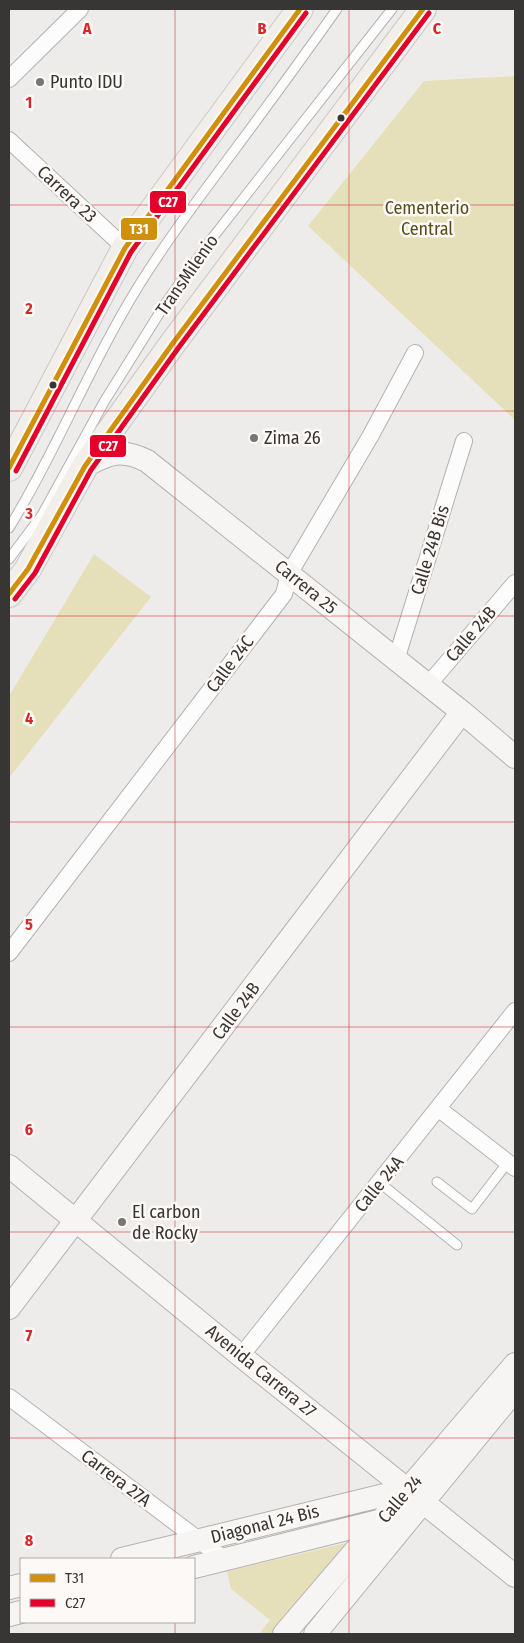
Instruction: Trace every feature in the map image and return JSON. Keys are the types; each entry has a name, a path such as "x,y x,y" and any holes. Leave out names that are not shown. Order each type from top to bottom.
{"main road":[{"path":"9,468 125,248 300,9"},
{"path":"9,594 18,564 85,466 179,335 423,9"},
{"path":"9,603 18,564"}],"street":[{"path":"9,79 80,9"},
{"name":"Carrera 23","path":"9,140 125,248"},
{"name":"Calle 24C","path":"9,953 284,594 289,574 371,435 415,353"},
{"name":"Calle 24B Bis","path":"396,660 464,441"},
{"name":"Carrera 25","path":"85,466 102,457 120,453 131,453 147,461 462,712 515,757"},
{"name":"Calle 24B","path":"428,685 515,583"},
{"name":"Calle 24B","path":"9,1308 78,1220 462,712"},
{"name":"Calle 24A","path":"240,1356 439,1109 515,1011"},
{"path":"439,1109 512,1165"},
{"name":"Avenida Carrera 27","path":"9,1166 78,1220 416,1500 515,1576"},
{"name":"Calle 24","path":"315,1634 515,1364"},
{"name":"Calle 24","path":"284,1634 381,1520 416,1500 515,1390"},
{"name":"Carrera 27A","path":"9,1397 224,1560"},
{"name":"Diagonal 24 Bis","path":"126,1558 198,1540 416,1500"},
{"name":"Diagonal 24 Bis","path":"195,1567 381,1520"}],"lane":[{"name":"TransMilenio","path":"9,528 24,503 122,314 144,278 174,231 338,9"},
{"name":"TransMilenio","path":"18,564 42,515 104,402 166,304 210,241 392,9"},
{"path":"437,1182 472,1209 512,1165"},
{"path":"380,1183 457,1245"}],"green space":[{"name":"Cementerio Central","path":"515,76 515,420 308,226 424,81"},
{"path":"94,554 151,597 9,778 9,696"},
{"path":"346,1543 275,1634 259,1634 270,1620 231,1589 227,1571"}],"transit line":[{"name":"T31","path":"9,468 125,248 300,9"},
{"name":"T31","path":"9,594 28,569 85,466 173,343 423,9"},
{"name":"C27","path":"16,471 131,252 306,13"},
{"name":"C27","path":"15,599 35,573 91,470 179,347 429,13"}],"place":[{"name":"Punto IDU","path":"40,82"},
{"name":"Zima 26","path":"254,438"},
{"name":"El carbon de Rocky","path":"122,1222"}]}
